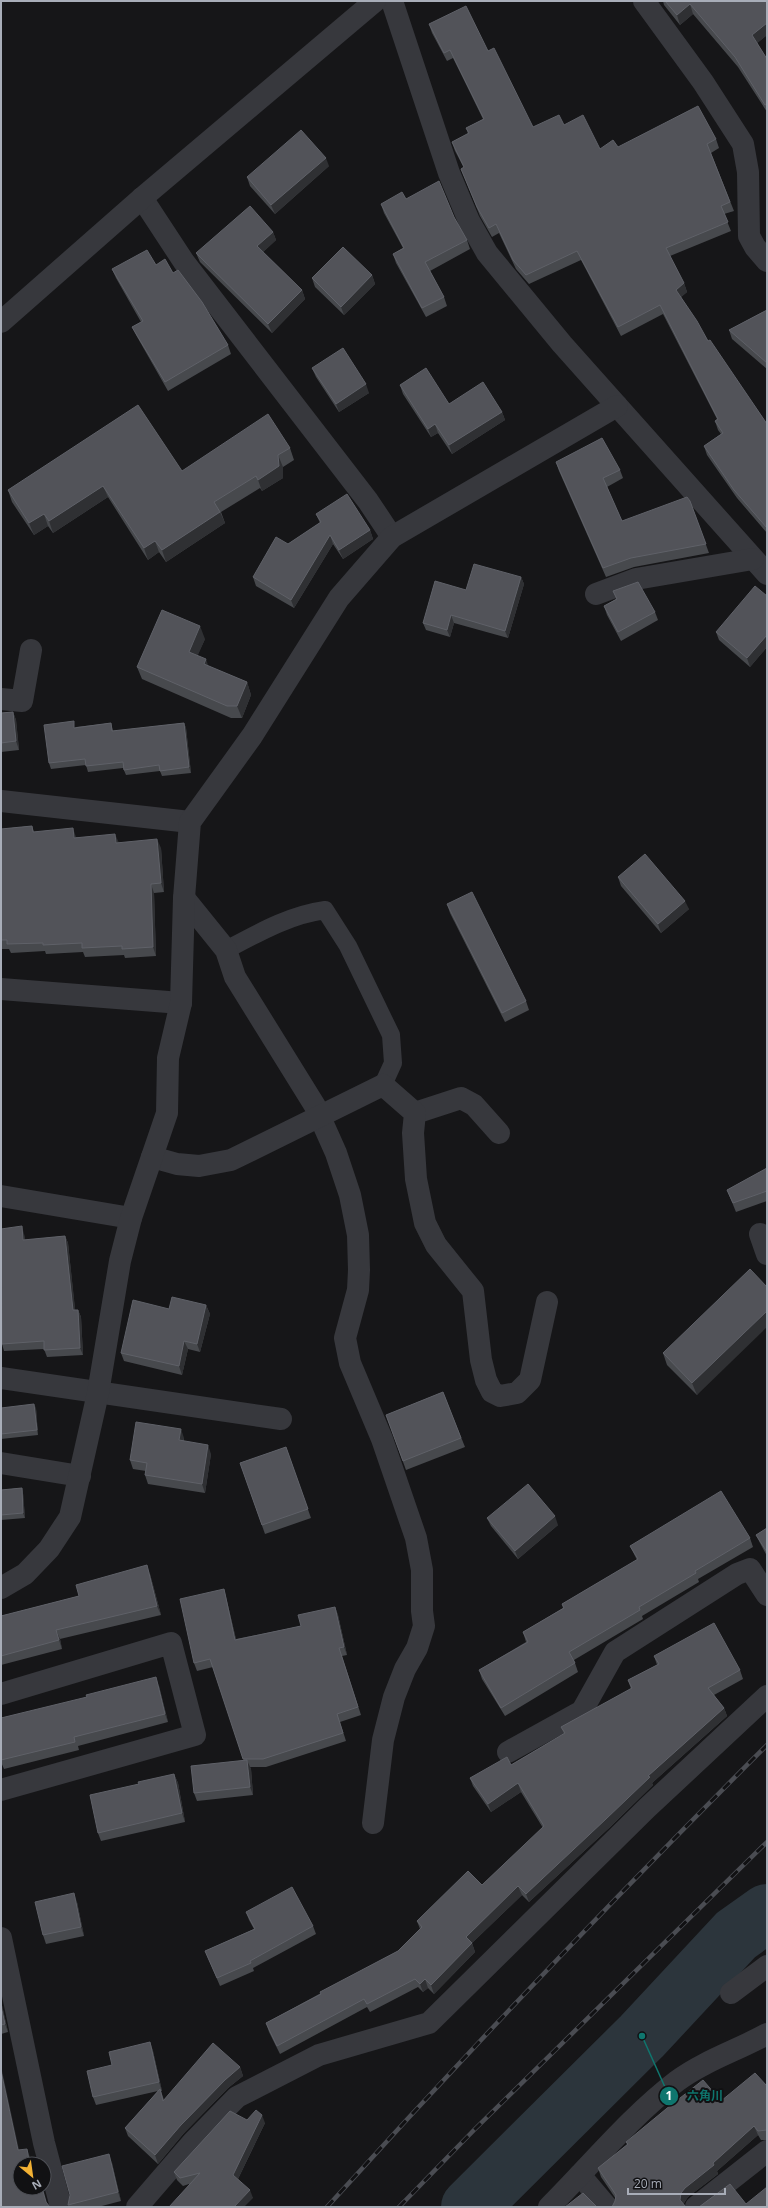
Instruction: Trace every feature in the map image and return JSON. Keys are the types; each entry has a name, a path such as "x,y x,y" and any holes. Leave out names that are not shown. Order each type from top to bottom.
{"street":[{"path":"1,322 142,198 375,1"},
{"path":"392,1 449,173 469,221 487,253 547,326 760,567"},
{"path":"644,1 703,82 743,144 748,172 749,236 755,247 767,261"},
{"path":"142,198 184,262 302,413 368,501 392,537"},
{"path":"1,1588 24,1574 49,1549 70,1517 98,1393 111,1324 120,1261 131,1218 167,1113 168,1058 181,1003 184,898 190,822 252,736 339,598 392,537 617,406"},
{"path":"596,594 636,579 760,567"},
{"path":"1,699 22,701 31,650"},
{"path":"1,801 190,822"},
{"path":"184,898 226,950 236,977 320,1116 336,1153 350,1195 358,1235 358,1290 345,1338 350,1363 382,1439 416,1538 422,1570 422,1612 424,1626 418,1648 406,1669 394,1696 383,1740 373,1823"},
{"path":"1,989 181,1003"},
{"path":"152,1157 177,1164 199,1166 231,1160 383,1084 415,1113"},
{"path":"415,1113 461,1098 474,1105 499,1133"},
{"path":"415,1113 413,1133 416,1179 425,1223 436,1245 472,1291 482,1360 486,1380 492,1392 500,1396 517,1393 530,1380 547,1302"},
{"path":"1,1196 131,1218"},
{"path":"1,1378 281,1418"},
{"path":"1,1463 80,1476"},
{"path":"508,1752 582,1711 615,1652 737,1574 750,1569 767,1595"},
{"path":"1,1694 171,1642 195,1735 1,1790"},
{"path":"136,2207 193,2142 237,2097 319,2055 428,2023 647,1808 767,1696"},
{"path":"1,1938 44,2143 61,2207"},
{"path":"731,1994 767,1966"},
{"path":"549,2207 637,2116 678,2080 700,2067 767,2034"},
{"path":"696,2207 767,2150"},
{"path":"580,2175 607,2207"}],"lane":[{"path":"226,950 283,920 306,912 325,910 348,946 391,1035 393,1063 383,1084"}],"building":[{"path":"665,1 767,1 767,23 752,35 767,59 767,104 765,105 735,57 690,4 677,15"},
{"path":"466,6 488,51 494,48 533,127 559,115 564,125 583,115 600,149 613,140 618,147 698,106 716,139 707,144 730,202 721,206 728,222 666,248 684,283 676,290 697,321 708,341 710,340 767,424 767,528 734,490 704,446 723,433 715,421 718,419 660,305 618,327 577,251 526,275 513,260 496,224 489,228 477,207 461,169 464,167 452,142 469,133 466,128 484,119 450,50 444,53 429,24"},
{"path":"301,130 326,158 271,205 247,177"},
{"path":"439,181 454,217 467,240 425,262 444,297 422,308 393,254 404,248 381,204 402,192 406,199"},
{"path":"250,206 273,232 257,246 302,290 268,324 196,253"},
{"path":"343,247 372,275 341,307 312,278"},
{"path":"147,250 156,265 165,259 173,273 178,270 202,302 228,345 165,382 132,327 143,321 112,269"},
{"path":"767,310 767,363 729,330"},
{"path":"343,348 366,384 336,404 312,368"},
{"path":"426,368 449,404 483,382 502,412 449,445 435,424 428,429 400,385"},
{"path":"138,405 182,471 268,414 290,448 278,455 279,466 258,480 256,476 214,502 220,512 162,550 155,541 144,548 103,486 49,521 44,514 29,523 8,490"},
{"path":"602,438 620,470 603,478 622,521 687,497 690,501 706,544 631,558 603,568 556,462"},
{"path":"347,494 370,530 339,550 330,535 291,600 253,577 276,537 288,544 321,522 316,514"},
{"path":"474,564 521,577 505,631 451,615 447,630 423,623 435,581 466,590"},
{"path":"638,582 655,612 618,632 604,606 617,599 613,591"},
{"path":"755,586 767,596 767,635 747,658 716,632"},
{"path":"162,610 200,626 189,652 206,659 204,664 247,682 237,706 227,706 137,667"},
{"path":"13,712 16,741 1,743 1,713"},
{"path":"74,721 74,728 111,723 112,731 184,723 189,767 160,771 159,765 124,770 123,762 86,766 85,759 49,763 44,725"},
{"path":"32,826 33,832 73,828 74,838 115,834 116,843 157,839 161,883 151,884 153,947 122,949 122,946 82,948 82,943 43,945 43,943 7,944 7,940 1,940 1,829"},
{"path":"645,854 685,901 658,924 618,877"},
{"path":"472,892 526,1001 502,1013 447,904"},
{"path":"767,1168 767,1191 733,1203 727,1190"},
{"path":"22,1226 23,1240 65,1236 73,1310 78,1310 80,1348 44,1350 44,1341 2,1344 1,1229"},
{"path":"750,1269 767,1287 767,1311 692,1383 663,1353"},
{"path":"172,1297 206,1305 197,1344 184,1341 179,1366 121,1353 133,1300 169,1309"},
{"path":"443,1392 461,1438 403,1461 386,1415"},
{"path":"34,1404 37,1430 1,1434 1,1408"},
{"path":"136,1422 181,1429 179,1440 208,1445 202,1484 145,1475 147,1463 130,1460"},
{"path":"286,1447 308,1509 262,1525 240,1463"},
{"path":"528,1484 555,1516 515,1551 487,1518"},
{"path":"22,1488 23,1513 1,1515 1,1490"},
{"path":"721,1491 750,1538 695,1571 696,1573 639,1607 640,1610 569,1652 575,1663 501,1708 479,1670 528,1642 523,1632 564,1608 562,1604 638,1559 630,1546"},
{"path":"767,1528 767,1552 756,1535"},
{"path":"147,1565 157,1606 56,1630 59,1640 1,1656 1,1616 79,1596 76,1585"},
{"path":"224,1589 235,1640 301,1626 298,1615 335,1607 344,1647 339,1648 358,1707 337,1714 343,1733 263,1759 243,1759 210,1659 194,1663 180,1599"},
{"path":"714,1623 740,1670 708,1688 724,1708 648,1776 650,1777 526,1894 518,1886 466,1937 472,1943 431,1985 425,1979 420,1984 415,1979 367,2004 364,1999 277,2046 266,2023 321,1994 320,1992 398,1951 422,1927 417,1921 468,1871 482,1885 544,1826 518,1783 488,1804 470,1778 507,1757 511,1765 565,1733 561,1727 632,1688 628,1680 659,1664 654,1656"},
{"path":"156,1677 165,1714 74,1737 75,1742 1,1760 1,1718 87,1697 86,1695"},
{"path":"247,1760 250,1787 194,1793 191,1766"},
{"path":"174,1774 182,1813 98,1833 90,1795 139,1784 138,1782"},
{"path":"292,1887 313,1926 250,1961 251,1963 217,1978 205,1951 255,1929 246,1912"},
{"path":"74,1893 81,1927 43,1935 35,1902"},
{"path":"1,2006 5,2024 1,2025"},
{"path":"150,2042 159,2082 93,2097 87,2071 112,2065 109,2052"},
{"path":"213,2043 240,2067 225,2080 181,2125 155,2155 125,2128 160,2089 163,2101"},
{"path":"1,2071 18,2150 27,2149 28,2156 12,2156 12,2196 44,2196 46,2202 50,2207 1,2207"},
{"path":"755,2073 767,2086 767,2130 758,2131 754,2126 713,2163 714,2165 685,2188 681,2193 680,2200 686,2207 612,2207 616,2195 598,2168 628,2144 626,2142 703,2080 721,2101"},
{"path":"256,2110 262,2115 233,2175 250,2190 234,2207 169,2207 200,2173 180,2178 174,2172 230,2111 247,2120"},
{"path":"109,2154 118,2192 68,2205 70,2195 62,2166"},
{"path":"730,2184 746,2204 767,2187 767,2207 699,2207"},
{"path":"583,2193 597,2207 565,2207"}],"waterway":[{"path":"470,2207 642,2036 736,1935 767,1913"}],"railway":[{"path":"327,2207 544,1973 767,1745"},
{"path":"399,2207 475,2129 767,1842"}],"place":[{"name":"六角川","path":"642,2036"}]}
